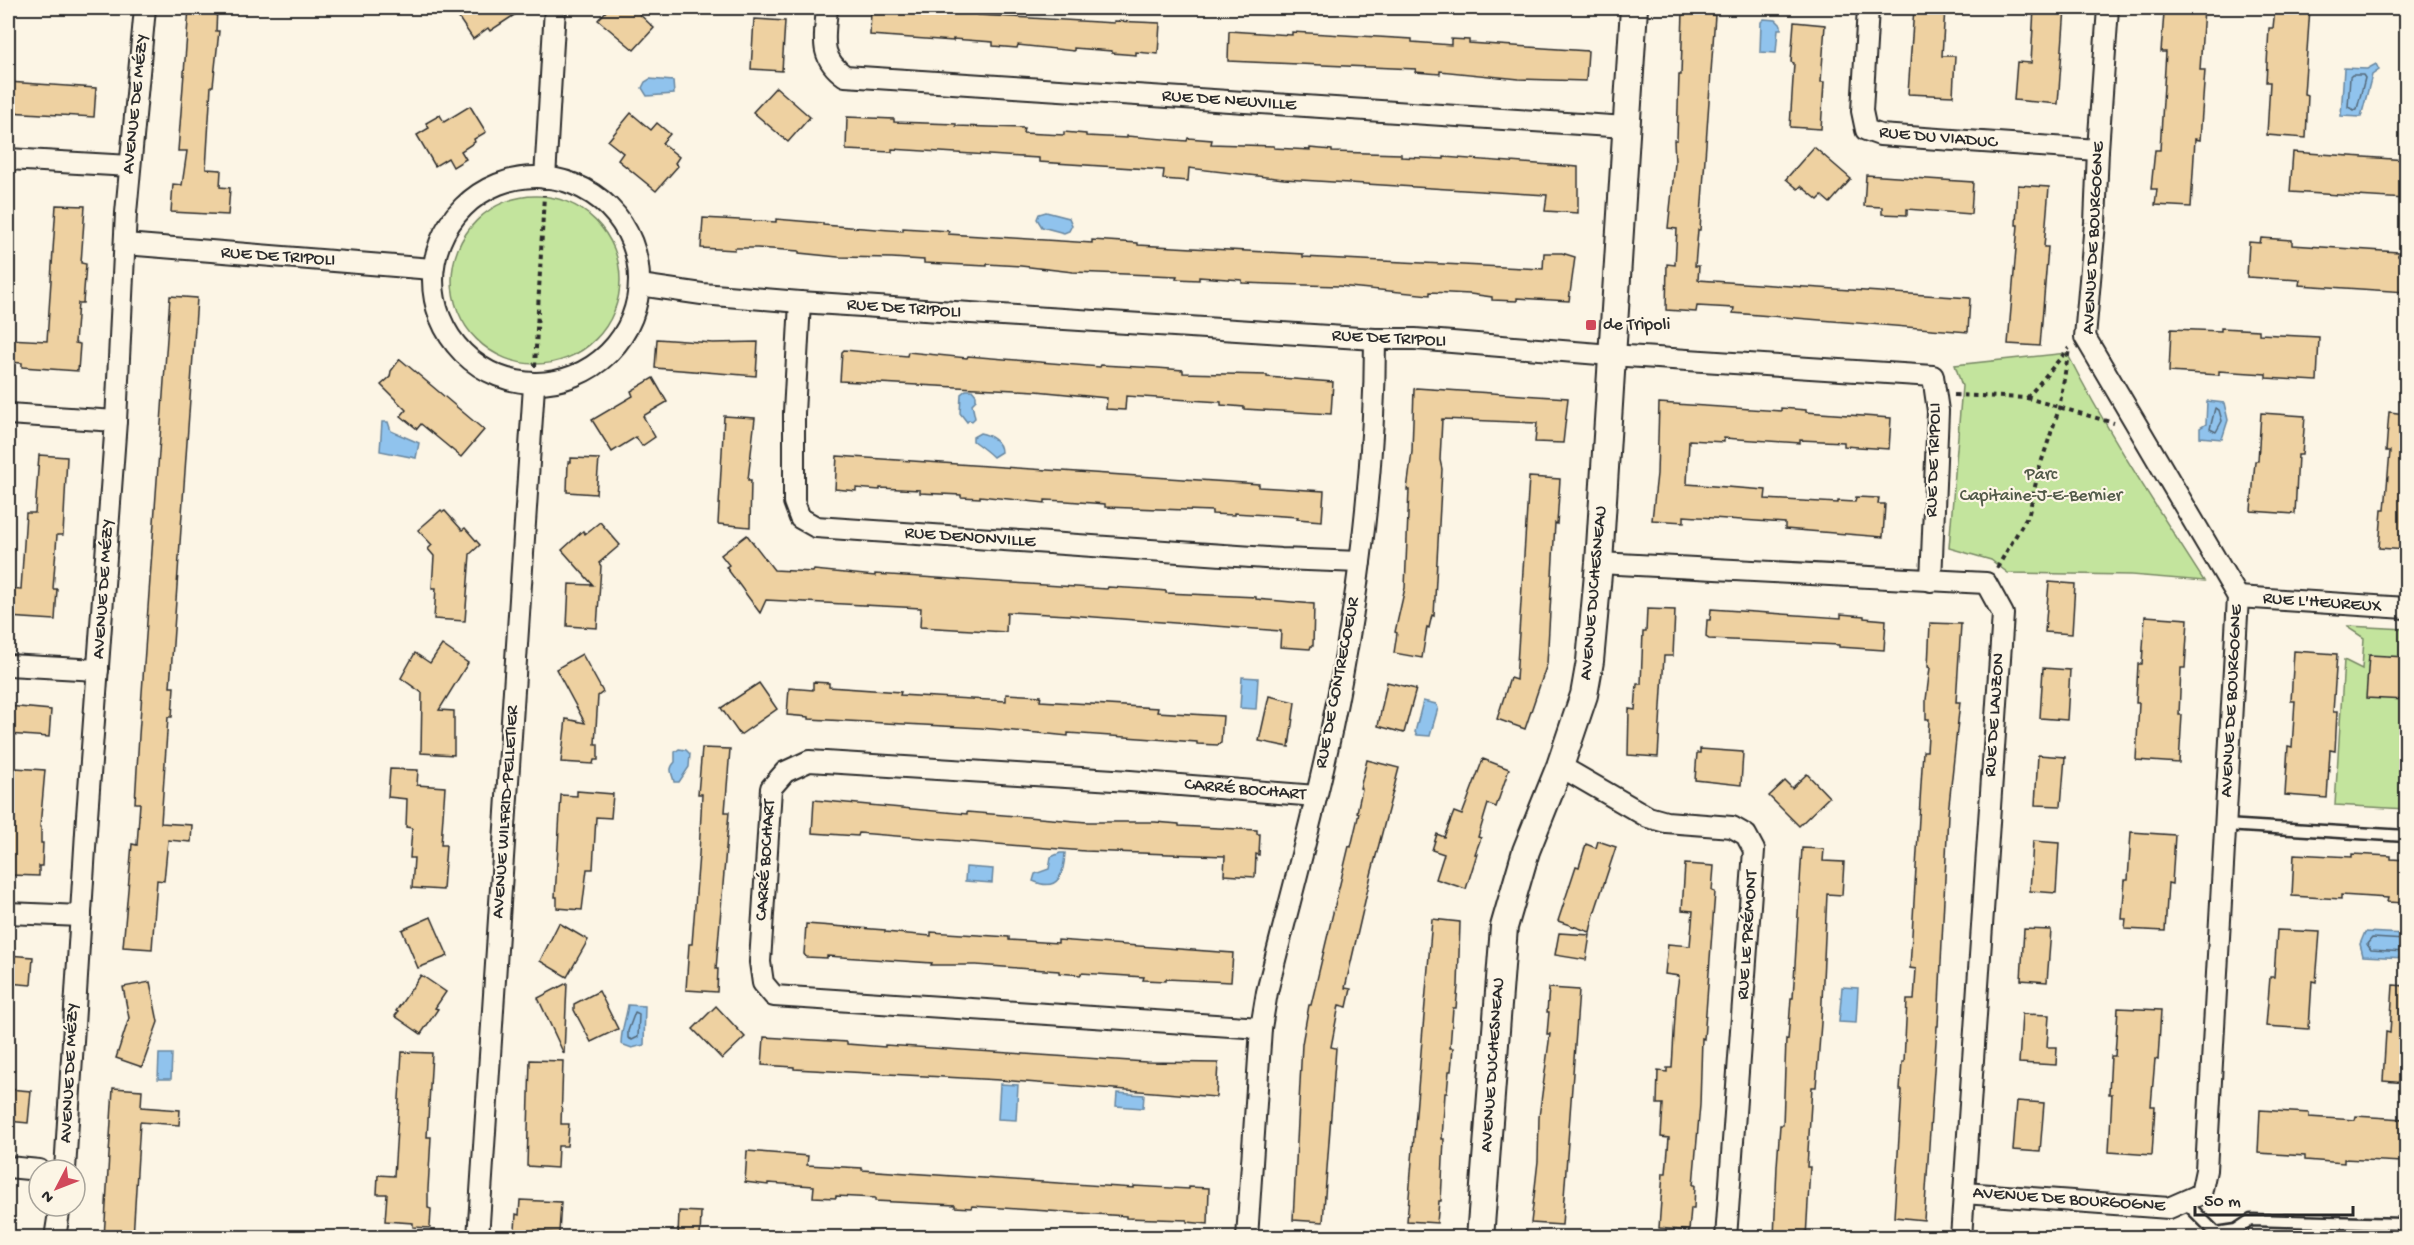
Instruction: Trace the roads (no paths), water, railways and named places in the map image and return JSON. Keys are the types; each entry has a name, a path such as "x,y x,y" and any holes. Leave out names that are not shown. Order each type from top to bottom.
{"street":[{"name":"AVENUE DE MÉZY","path":"66,1158 116,421 124,244 145,8"},
{"path":"545,178 555,8"},
{"name":"RUE DE NEUVILLE","path":"827,8 824,49 834,68 845,76 1626,127"},
{"name":"AVENUE DUCHESNEAU","path":"1480,1238 1504,927 1526,851 1560,766 1584,695 1590,661 1599,563 1634,8"},
{"name":"RUE DU VIADUC","path":"1868,8 1862,111 1866,130 1880,135 2098,150"},
{"name":"AVENUE DE BOURGOGNE","path":"1964,1193 2169,1209 2201,1194 2206,1170 2238,597 2140,431 2077,342 2095,223 2108,8"},
{"path":"8,159 130,166"},
{"path":"545,178 573,183 601,199 623,223 636,253 640,285 633,317 617,345 592,367 562,380 534,386 497,376 469,358 447,333 434,302 432,269 440,238 457,211 481,191 510,179 545,178"},
{"name":"RUE DE TRIPOLI","path":"124,244 432,269"},
{"name":"RUE DE TRIPOLI","path":"640,285 702,294 800,302 1376,339 1415,339 1611,355 1933,376 1938,411 1931,581"},
{"name":"RUE DENONVILLE","path":"800,302 794,413 794,502 800,518 816,527 1281,559 1360,562"},
{"name":"RUE DE CONTRECOEUR","path":"1247,1238 1261,1028 1267,992 1331,732 1360,562 1369,473 1376,339"},
{"name":"AVENUE WILFRID-PELLETIER","path":"478,1238 534,386"},
{"path":"8,414 116,421"},
{"path":"1599,563 1931,581"},
{"name":"RUE DE LAUZON","path":"1931,581 1986,583 2003,614 1961,1238"},
{"name":"RUE L'HEUREUX","path":"2238,597 2406,608"},
{"path":"8,665 98,670"},
{"name":"CARRÉ BOCHART","path":"1261,1028 774,996 763,983 760,962 771,788 785,771 809,761 1130,781 1316,796"},
{"name":"RUE LE PRÉMONT","path":"1560,766 1648,817 1666,822 1732,827 1746,835 1754,850 1726,1238"},
{"path":"8,913 81,916"},
{"path":"8,1167 27,1169"},
{"path":"55,1238 58,1218"}],"lane":[{"path":"2225,825 2406,836"},
{"path":"2185,1202 2216,1235 2236,1230 2252,1220 2402,1224"}],"water":[{"path":"1764,19 1776,20 1781,25 1781,29 1778,29 1776,53 1760,52 1761,22"},
{"path":"2376,64 2379,70 2372,75 2361,117 2341,116 2344,68 2367,69"},
{"path":"650,79 673,81 674,94 647,96 642,88"},
{"path":"1046,212 1069,218 1072,225 1069,231 1064,233 1042,227 1037,219 1039,214"},
{"path":"966,390 972,390 976,395 976,400 972,404 975,418 967,422 960,413 961,394"},
{"path":"2207,401 2224,403 2228,420 2222,439 2200,437 2200,428 2206,424"},
{"path":"382,422 388,422 391,431 419,443 416,458 380,451"},
{"path":"980,433 994,439 1001,448 1001,452 993,457 973,441 973,437"},
{"path":"1242,677 1258,678 1256,709 1240,708"},
{"path":"1423,701 1436,704 1438,708 1430,736 1417,735 1415,732"},
{"path":"679,749 686,750 690,754 689,767 679,782 674,782 671,770 675,762 675,752"},
{"path":"1065,853 1063,868 1058,879 1049,885 1033,881 1035,874 1049,869 1051,857"},
{"path":"966,867 993,869 992,883 965,881"},
{"path":"2365,932 2406,934 2406,958 2363,956 2360,944"},
{"path":"1842,987 1858,988 1856,1023 1839,1022"},
{"path":"628,1005 645,1006 644,1045 632,1048 621,1044"},
{"path":"159,1054 172,1054 171,1079 158,1079"},
{"path":"1000,1084 1018,1085 1016,1120 998,1119"},
{"path":"1117,1093 1144,1095 1143,1108 1116,1106"}],"place":[{"name":"de Tripoli","path":"1591,325"}],"park label":[{"name":"Parc Capitaine-J-E-Bernier","path":"2041,485"}]}
